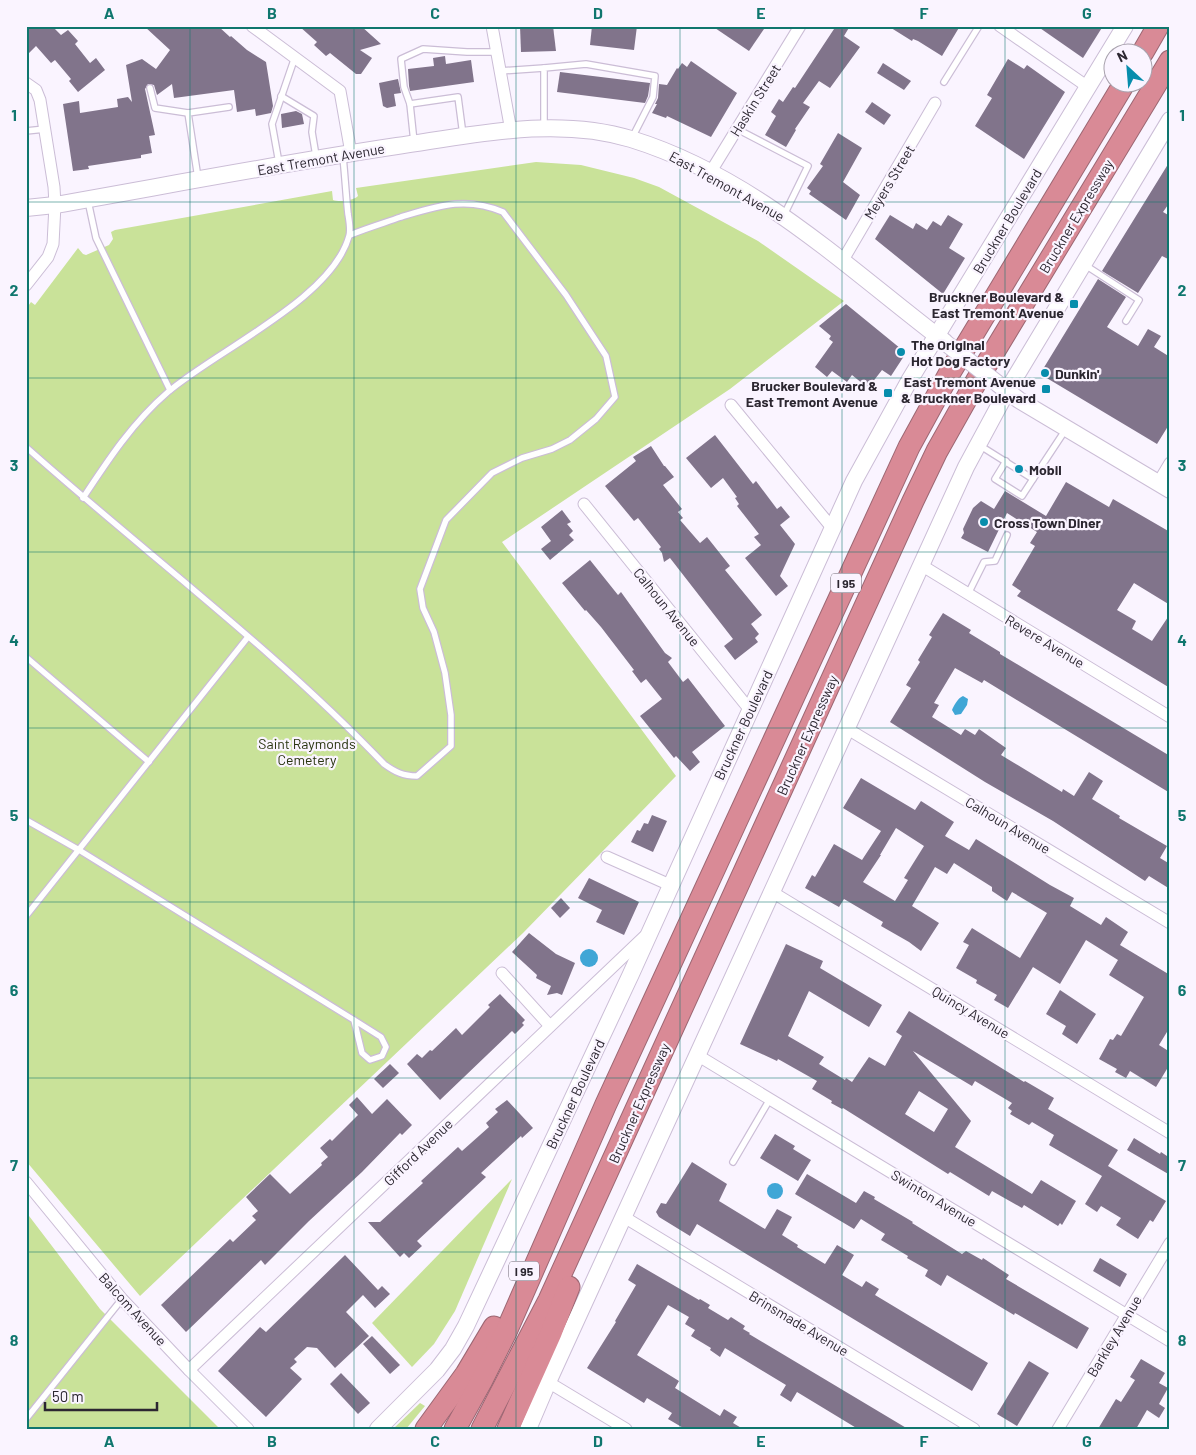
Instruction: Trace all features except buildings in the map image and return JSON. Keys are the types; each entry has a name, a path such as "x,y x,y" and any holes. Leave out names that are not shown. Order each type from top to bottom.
{"highway":[{"path":"1149,42 1158,26"},
{"name":"Bruckner Expressway","path":"482,1429 541,1316 937,451 977,380 1170,61"},
{"name":"Bruckner Expressway","path":"455,1429 506,1332 606,1104 913,439 965,347 1119,92"},
{"name":"I 95","path":"426,1429 466,1374 494,1328 521,1278 606,1104"},
{"path":"508,1429 559,1315 606,1176"}],"main road":[{"name":"Bruckner Boulevard","path":"378,1429 437,1370 466,1326 630,974 854,481 890,414 942,340 1125,26"},
{"path":"528,1429 1002,387 1083,264 1168,125"},
{"name":"East Tremont Avenue","path":"26,208 55,205 347,154 511,131 544,128 586,130 631,139 710,173 783,216 842,260 1002,387 1164,486"}],"street":[{"path":"252,26 340,91 347,154"},
{"path":"492,26 511,131"},
{"name":"Haskin Street","path":"710,173 800,26"},
{"path":"1000,26 1088,87"},
{"path":"26,83 36,90 39,96 53,178 55,205 52,249 26,286"},
{"name":"Meyers Street","path":"842,260 935,103"},
{"path":"731,405 833,529"},
{"path":"1164,486 1170,463"},
{"name":"Calhoun Avenue","path":"584,504 750,710"},
{"name":"Revere Avenue","path":"921,565 1170,717"},
{"name":"Calhoun Avenue","path":"846,728 1170,923"},
{"path":"607,857 670,885"},
{"name":"Quincy Avenue","path":"772,892 1170,1133"},
{"name":"Gifford Avenue","path":"189,1370 648,933"},
{"path":"502,973 550,1026"},
{"name":"Swinton Avenue","path":"697,1055 1170,1342"},
{"name":"Balcom Avenue","path":"26,1182 122,1299 248,1429"},
{"name":"Brinsmade Avenue","path":"624,1217 974,1429"},
{"name":"Barkley Avenue","path":"1058,1429 1170,1243"},
{"path":"548,1382 626,1429"}],"lane":[{"path":"944,82 979,26"},
{"path":"414,144 410,104 404,87 401,59 423,49 497,52"},
{"path":"279,166 272,124 280,96 295,57"},
{"path":"500,71 517,68 544,68 586,64 655,76 653,97 631,139"},
{"path":"544,68 544,128"},
{"path":"150,88 155,108 188,113 229,107"},
{"path":"280,96 314,116 312,132 316,160"},
{"path":"410,104 458,97 463,137"},
{"path":"188,113 198,180"},
{"path":"26,131 45,129"},
{"path":"736,129 808,166 783,216"},
{"path":"83,498 126,436 147,411 170,390 281,314 319,284 336,263 350,235 347,154"},
{"path":"88,199 96,238 170,390"},
{"path":"26,448 248,637 333,713 384,764 406,776 417,776 451,746 451,714 444,673 434,632 423,608 420,589 446,520 492,472 522,458 552,449 570,440 596,420 614,397 606,356 566,294 503,212 488,206 468,204 438,205 350,235"},
{"path":"1083,264 1139,300 1126,321"},
{"path":"1006,461 995,479 1022,496 1067,428"},
{"path":"977,444 1034,479"},
{"path":"968,594 984,562 995,561 1007,535"},
{"path":"26,916 248,637"},
{"path":"27,660 148,762"},
{"path":"26,820 79,850 354,1020 381,1037 386,1048 382,1056 370,1060 362,1054 354,1020"},
{"path":"732,1162 770,1099"},
{"path":"26,1419 122,1299"}],"green space":[{"name":"Saint Raymonds Cemetery","path":"536,162 581,165 634,178 659,187 758,241 844,301 730,389 502,542 676,776 523,933 140,1296 26,1161 26,309 31,302 35,305 78,248 86,255 109,245 113,239 111,232 115,230 332,191 333,200 346,201 358,196 356,188"},
{"path":"512,1179 455,1311 434,1344 412,1367 372,1323"},
{"path":"26,1212 100,1309 220,1429 26,1429"},
{"path":"420,1403 425,1406 406,1429 393,1429"}],"water":[{"path":"963,696 968,699 967,705 961,714 955,715 952,710"},
{"path":"585,949 593,949 598,954 596,965 585,967 580,962 580,954"},
{"path":"772,1183 778,1183 783,1188 781,1197 772,1199 767,1194 767,1188"}],"place":[{"name":"Bruckner Boulevard & East Tremont Avenue","path":"1074,304"},
{"name":"The Original Hot Dog Factory","path":"901,352"},
{"name":"Dunkin'","path":"1045,373"},
{"name":"East Tremont Avenue & Bruckner Boulevard","path":"1046,389"},
{"name":"Brucker Boulevard & East Tremont Avenue","path":"888,393"},
{"name":"Mobil","path":"1019,469"},
{"name":"Cross Town Diner","path":"984,522"}]}
